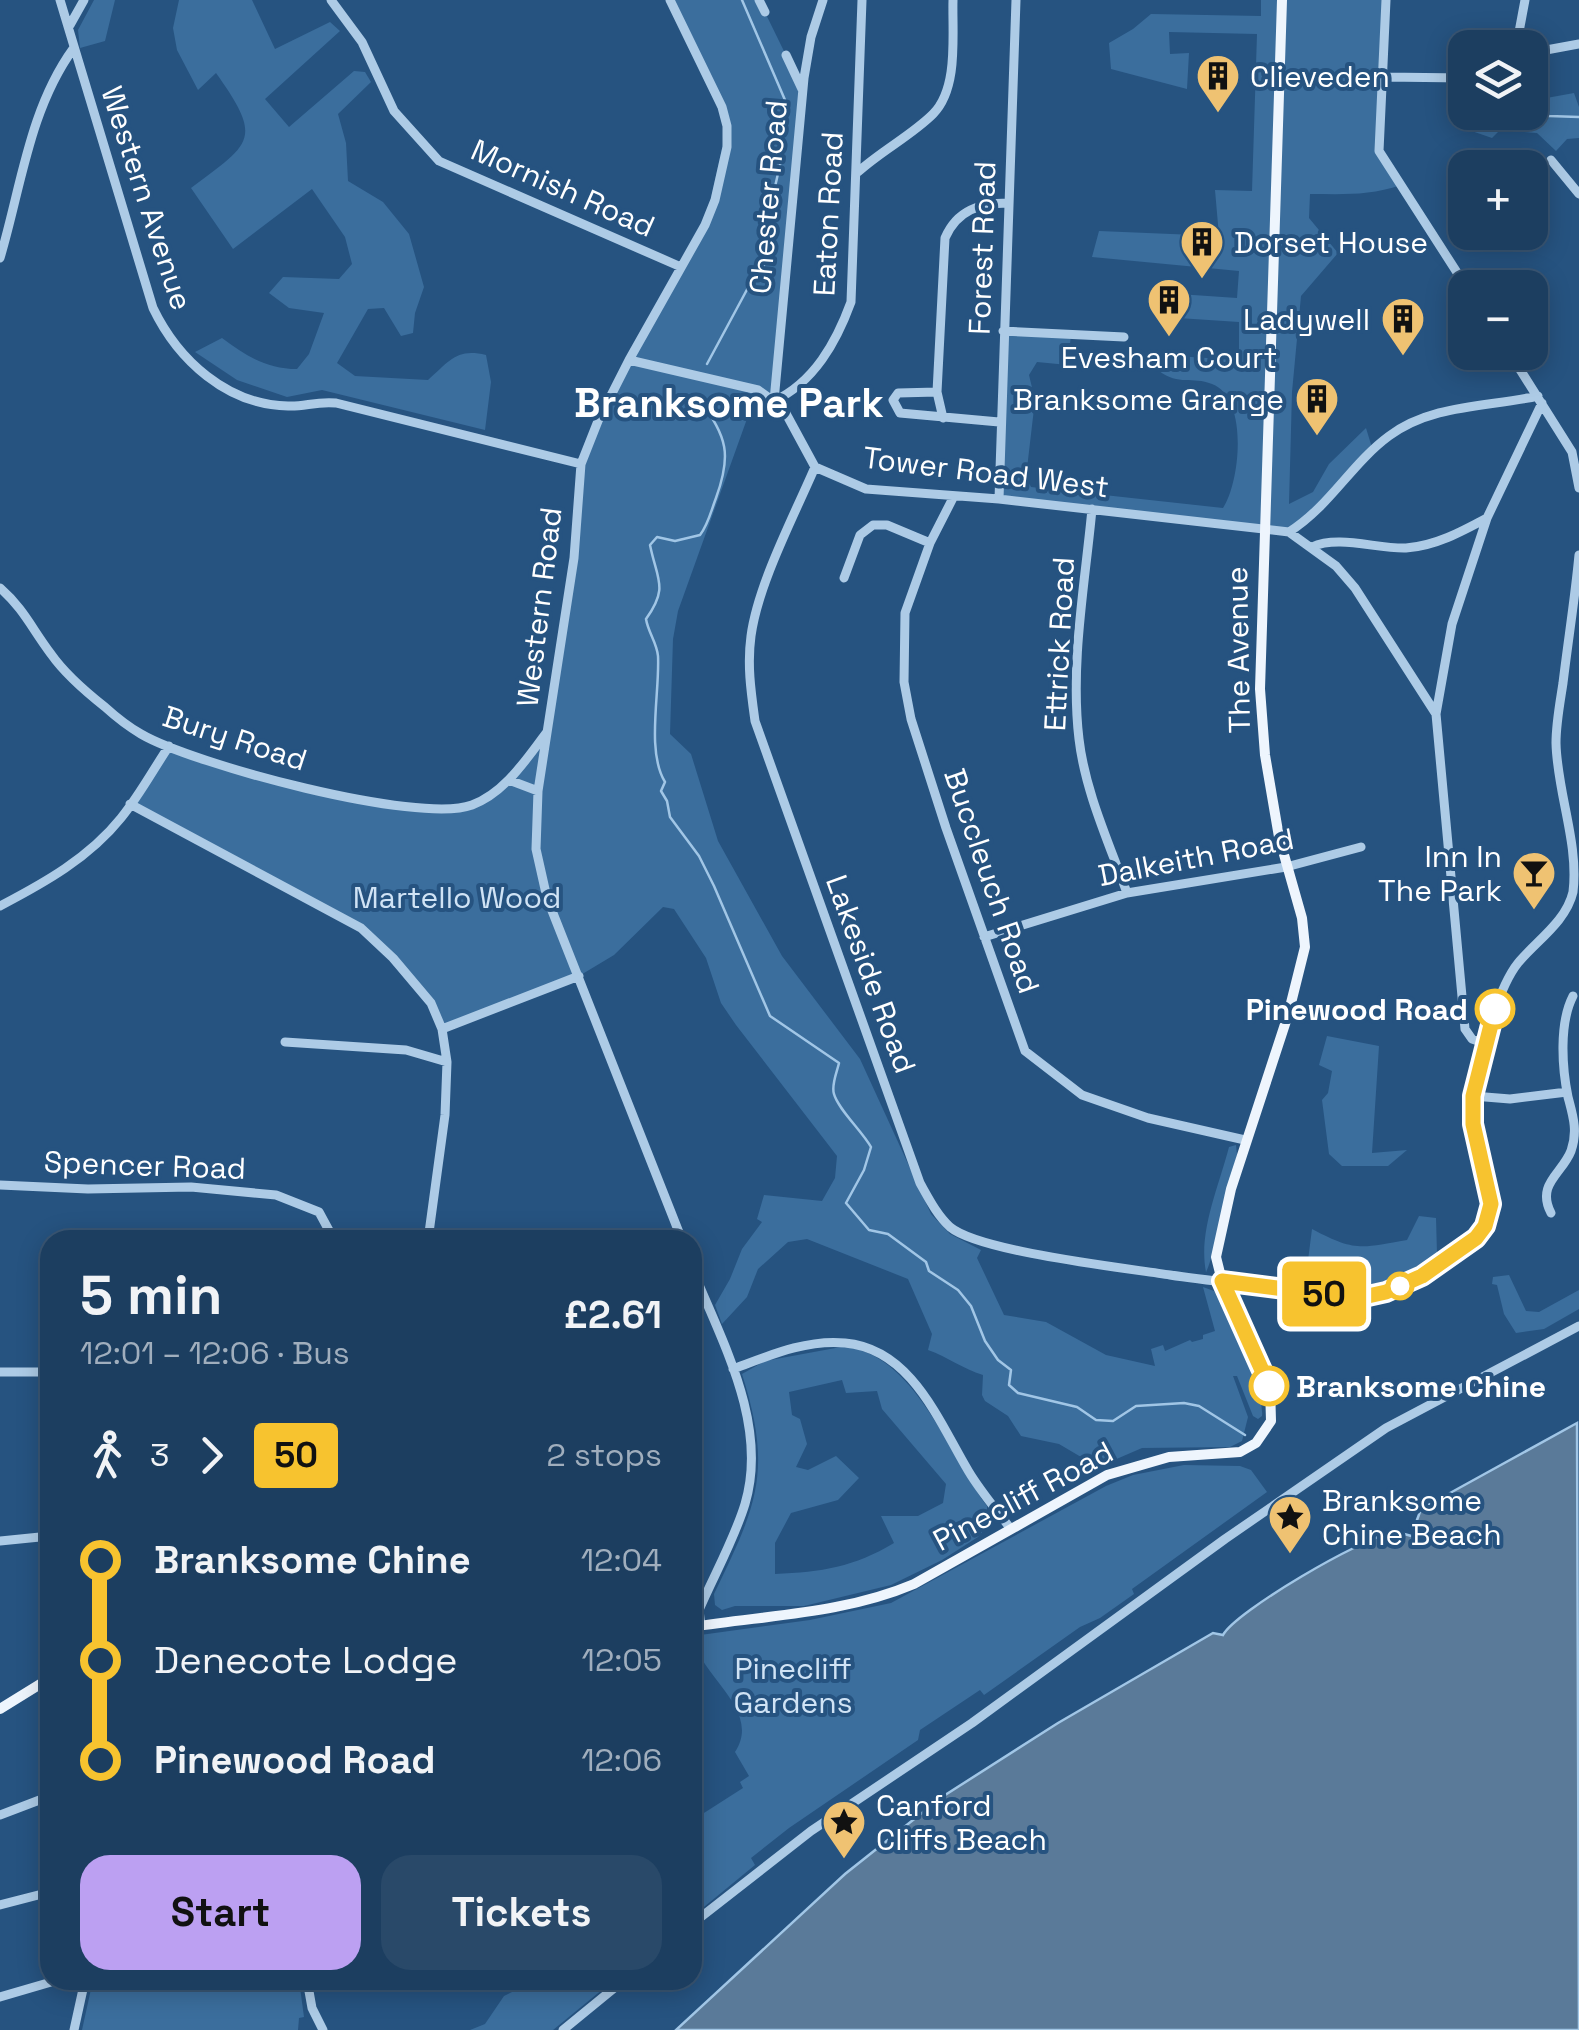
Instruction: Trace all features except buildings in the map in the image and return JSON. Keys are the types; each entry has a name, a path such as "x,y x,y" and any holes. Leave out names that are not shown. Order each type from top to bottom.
{"main road":[{"name":"The Avenue","path":"1222,1281 1217,1266 1218,1246 1245,1140 1288,1015 1305,948 1302,918 1286,867 1265,755 1260,689 1262,530 1272,374 1282,0"},
{"name":"Pinecliff Road","path":"702,1625 811,1612 890,1594 1129,1466 1170,1457 1228,1456 1251,1447 1271,1421 1270,1386 1222,1281"},
{"path":"0,1709 40,1684"}],"street":[{"path":"0,258 42,107 56,74 73,49 70,25 60,0"},
{"path":"70,25 84,0"},
{"name":"Mornish Road","path":"331,0 362,42 394,112 439,161 682,267"},
{"name":"Western Road","path":"670,0 708,77 727,126 727,147 716,200 694,250 629,360 598,421 582,464 574,558 538,791 536,850 543,882 678,1230"},
{"path":"759,0 765,12"},
{"name":"Chester Road","path":"774,401 802,90 810,37 823,0"},
{"name":"Eaton Road","path":"774,401 812,372 836,339 847,312 854,278 862,0"},
{"path":"858,172 934,114 943,98 952,67 953,0"},
{"name":"Forest Road","path":"999,499 1016,0"},
{"path":"1386,0 1378,151 1455,270"},
{"path":"1519,30 1525,0"},
{"path":"1548,50 1579,44"},
{"name":"Western Avenue","path":"73,49 152,308 166,335 203,373 245,398 291,407 314,401 336,403 582,464"},
{"path":"786,56 802,90"},
{"path":"1384,76 1448,78"},
{"path":"1551,160 1578,190"},
{"path":"942,418 937,392 945,238 954,222 973,208 1008,203"},
{"path":"1003,331 1124,337"},
{"path":"629,360 758,390 783,408 815,467"},
{"path":"1521,370 1575,452 1579,488"},
{"path":"937,392 898,393 894,406 900,412 999,422"},
{"path":"1540,400 1487,518 1452,624 1436,714 1465,1029 1472,1039 1486,1044 1499,992 1516,965 1558,922 1573,892 1574,851 1560,785 1556,742 1579,556"},
{"path":"1436,714 1355,588 1336,566 1289,532 1324,506 1390,434 1451,409 1540,400"},
{"name":"Tower Road West","path":"815,467 866,489 999,499 1289,532"},
{"name":"Lakeside Road","path":"815,467 760,599 751,633 748,673 755,722 920,1184 952,1228 983,1243 1102,1264 1339,1296 1386,1292 1422,1276 1476,1238 1485,1226 1491,1204 1473,1124 1473,1096 1486,1044"},
{"name":"Buccleuch Road","path":"954,496 930,543 905,614 904,682 911,720 1025,1051 1082,1094 1148,1118 1245,1140"},
{"name":"Ettrick Road","path":"1092,510 1078,680 1078,736 1093,798 1127,892"},
{"path":"1312,548 1333,543 1409,548 1436,543 1487,518"},
{"path":"844,578 860,535 872,525 888,526 930,543"},
{"name":"Bury Road","path":"0,588 21,607 51,655 72,678 142,735 284,782 392,806 472,806 509,780 549,730"},
{"path":"0,906 47,881 90,849 121,818 169,746"},
{"path":"509,780 538,791"},
{"path":"130,804 360,928 431,1003 442,1029 447,1062 445,1116 429,1230"},
{"name":"Dalkeith Road","path":"984,936 1127,892 1286,867 1362,848"},
{"path":"442,1029 580,976"},
{"path":"1550,1213 1546,1190 1572,1149 1577,1118 1567,1092 1563,1050 1564,1025 1573,996"},
{"path":"285,1042 406,1050 447,1062"},
{"path":"1567,1075 1579,1074"},
{"path":"1473,1096 1510,1099 1567,1092"},
{"name":"Spencer Road","path":"0,1185 88,1189 191,1187 276,1195 319,1212 329,1230"},
{"path":"702,1293 746,1410 752,1464 746,1502 702,1605"},
{"path":"702,1916 811,1831 972,1724 1225,1539 1386,1428 1579,1326"},
{"path":"733,1369 774,1354 846,1342 890,1360 923,1393 982,1492 1010,1528"},
{"path":"0,1372 40,1372"},
{"path":"0,1541 40,1537"},
{"path":"0,1815 40,1800"},
{"path":"0,1905 40,1895"},
{"path":"0,1997 40,1985"},
{"path":"74,2030 83,1990"},
{"path":"309,1990 312,2008 324,2030"},
{"path":"563,2030 612,1990"}],"green space":[{"path":"94,0 115,0 105,41 80,48 78,30"},
{"path":"179,0 252,0 275,49 330,22 340,31 265,99 289,127 354,71 365,72 371,82 338,114 346,143 348,181 383,202 409,234 424,287 413,333 401,336 384,308 368,309 337,363 355,376 428,380 460,355 486,355 491,382 485,430 322,390 287,397 237,380 195,352 222,338 257,360 297,369 309,354 324,313 289,308 269,293 283,277 339,279 352,264 345,237 312,189 233,249 191,188 238,150 245,127 241,113 216,73 198,90 177,50 173,28"},
{"name":"Martello Wood","path":"670,0 759,0 803,90 774,401 757,391 678,611 673,639 670,734 691,754 718,841 782,956 860,1059 931,1214 950,1234 981,1250 977,1258 1004,1315 1046,1322 1106,1355 1155,1366 1151,1349 1163,1345 1165,1351 1215,1331 1203,1287 1214,1291 1245,1351 1261,1404 1262,1416 1258,1419 1253,1416 1237,1376 1233,1376 1248,1417 1242,1441 1230,1447 1142,1448 1098,1467 1059,1444 1021,1436 1008,1416 985,1401 983,1375 928,1350 932,1334 908,1279 807,1239 788,1242 758,1269 747,1297 722,1324 715,1305 742,1249 762,1222 757,1219 764,1195 822,1201 835,1178 837,1156 721,1003 706,958 674,909 663,907 614,955 579,976 442,1029 431,1003 361,928 130,804 169,746 226,766 392,807 472,806 509,780 549,730 574,558 579,479 598,421 705,225 727,126"},
{"path":"1261,0 1386,0 1379,151 1401,185 1367,193 1310,194 1309,218 1338,253 1301,296 1292,392 1289,504 1313,492 1329,464 1366,428 1373,451 1289,532 999,499 1003,331 1071,334 1068,365 1037,362 1029,375 1035,400 1026,477 1031,487 1223,508 1237,461 1232,406 1224,392 1212,384 1173,378 1159,371 1159,355 1239,360 1239,322 1163,317 1164,293 1237,298 1239,271 1092,257 1099,231 1219,236 1215,190 1252,191 1257,34 1169,32 1170,54 1189,53 1187,89 1111,69 1109,43 1151,14 1261,16"},
{"path":"1574,93 1579,107 1579,138 1567,139 1556,151 1537,133 1500,130 1548,130 1548,98"},
{"path":"1469,130 1500,130 1492,138"},
{"path":"1327,1036 1379,1046 1372,1153 1407,1150 1388,1166 1342,1166 1329,1154 1322,1100 1328,1093 1332,1071 1319,1065"},
{"path":"1236,1145 1237,1155 1206,1272 1205,1241 1211,1209 1229,1147"},
{"path":"1419,1216 1436,1218 1437,1254 1419,1265 1374,1284 1305,1284 1312,1229 1349,1245 1379,1245 1407,1240"},
{"path":"1509,1275 1526,1311 1539,1312 1579,1290 1579,1309 1544,1329 1516,1333 1504,1314 1497,1285 1492,1284 1493,1277"},
{"path":"841,1347 866,1352 889,1366 909,1385 944,1435 987,1506 987,1526 978,1537 942,1560 891,1585 804,1606 735,1606 722,1610 715,1605 714,1594 741,1536 756,1487 757,1437 742,1374 765,1361","holes":["842,1380 846,1393 877,1391 882,1409 946,1484 943,1503 918,1516 881,1516 894,1543 865,1558 823,1570 775,1574 775,1543 791,1513 838,1500 859,1478 836,1456 808,1470 796,1467 807,1444 800,1419 792,1415 789,1392"]},
{"name":"Pinecliff Gardens","path":"1184,1465 1240,1466 1251,1470 1267,1492 1132,1589 1134,1594 1100,1618 1080,1627 984,1695 980,1690 920,1730 918,1740 751,1858 755,1865 702,1909 702,1814 743,1788 740,1782 749,1776 735,1752 741,1721 702,1659 702,1635 810,1620 891,1603 1133,1475"},
{"path":"91,1990 300,1990 304,2017 299,2018 298,2030 82,2030"},
{"path":"516,1990 602,1990 553,2030 470,2030 485,2024 504,1996"}],"shaded area":[{"path":"1577,1423 1579,2030 676,2030 845,1874 942,1797 1058,1723 1213,1633 1223,1635 1275,1593 1329,1561 1392,1533 1415,1537 1419,1533 1417,1520 1421,1509"}],"waterway":[{"path":"707,364 750,284 767,261 767,222 782,156 785,100 742,0"},
{"path":"1548,116 1579,117"},
{"path":"700,400 724,447 724,469 716,498 700,535 675,541 657,537 650,545 659,591 646,619 658,656 655,738 665,782 661,791 670,817 699,856 714,886 770,1016 839,1063 834,1094 871,1147 846,1203 869,1230 888,1234 926,1262 929,1271 958,1290 971,1306 985,1341 998,1360 1011,1370 1009,1385 1018,1393 1077,1407 1096,1420 1113,1421 1136,1406 1184,1403 1199,1406 1245,1435"}],"bus line":[{"name":"50","path":"1269,1386 1222,1281 1368,1296 1422,1276 1476,1238 1485,1226 1490,1192 1473,1124 1473,1096 1495,1009"}],"place":[{"name":"Clieveden","path":"1218,114"},
{"name":"Dorset House","path":"1202,280"},
{"name":"Evesham Court","path":"1169,338"},
{"name":"Ladywell","path":"1403,357"},
{"name":"Branksome Grange","path":"1317,437"},
{"name":"Inn In The Park","path":"1534,911"},
{"name":"Pinewood Road","path":"1495,1009"},
{"name":"Branksome Chine","path":"1269,1386"},
{"name":"Branksome Chine Beach","path":"1290,1555"},
{"name":"Canford Cliffs Beach","path":"844,1860"}],"district":[{"name":"Branksome Park","path":"729,403"}]}
